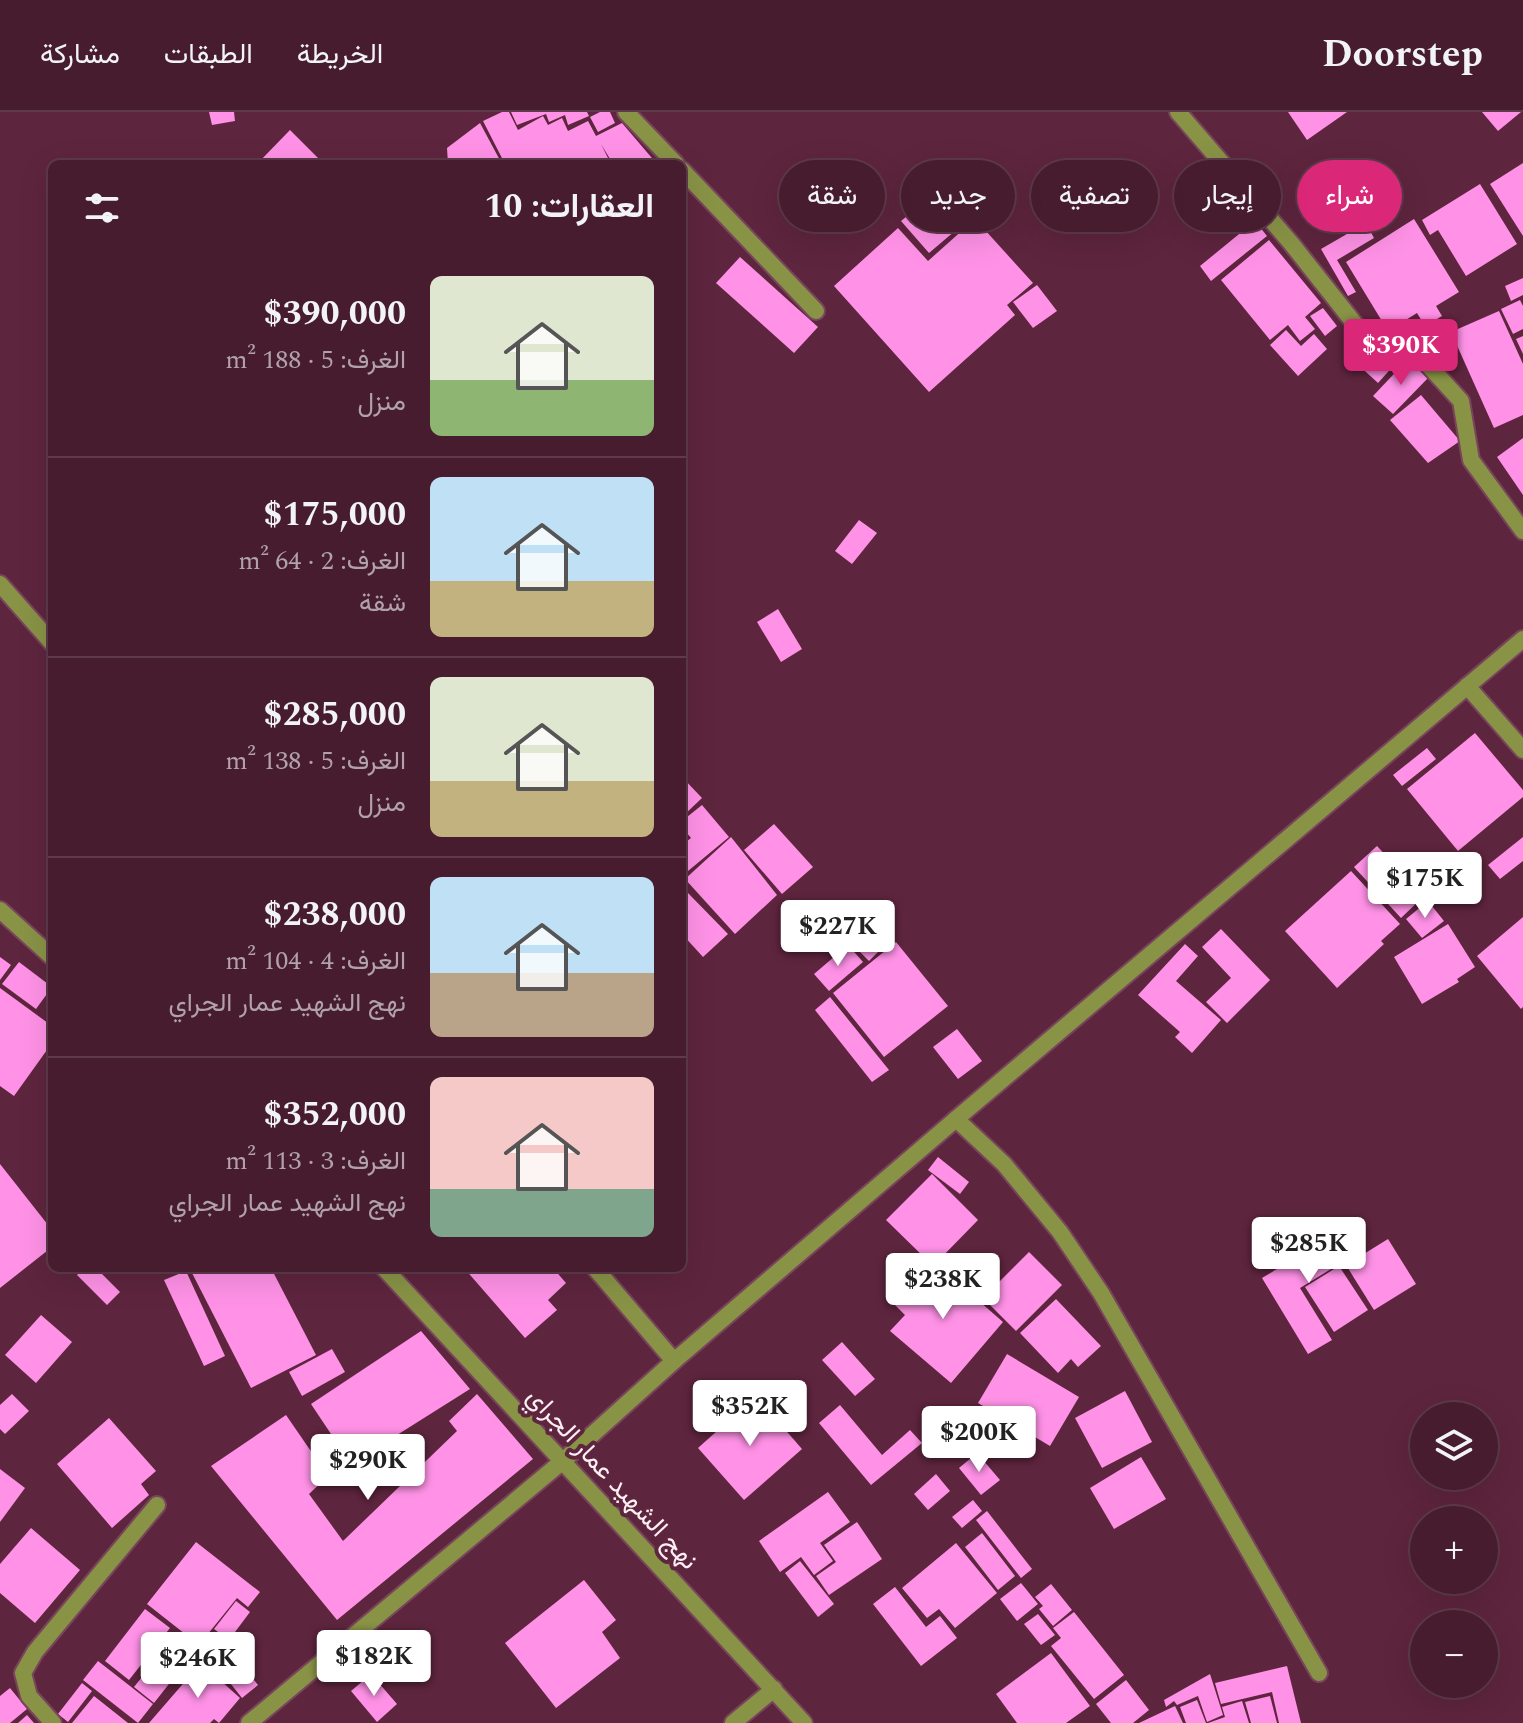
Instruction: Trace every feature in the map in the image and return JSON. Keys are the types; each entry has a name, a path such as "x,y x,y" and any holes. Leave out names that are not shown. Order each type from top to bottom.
{"street":[{"path":"626,112 672,160"},
{"path":"1178,112 1291,243 1362,333 1408,343 1461,401 1471,460 1523,531"},
{"path":"686,174 816,311"},
{"path":"0,584 48,638"},
{"path":"249,1723 564,1460 674,1361 956,1119 1523,639"},
{"path":"1467,686 1523,750"},
{"path":"0,910 48,953"},
{"path":"956,1119 1004,1164 1060,1232 1101,1293 1319,1673"},
{"name":"نهج الشهيد عمار الجراي","path":"388,1272 804,1723"},
{"path":"598,1272 674,1361"},
{"path":"53,1723 29,1696 23,1673 35,1652 157,1505"},
{"path":"733,1723 774,1689"}],"building":[{"path":"209,112 234,112 235,121 212,125"},
{"path":"509,112 518,130 543,116 548,125 562,118 568,131 588,121 596,136 622,123 654,160 611,160 601,144 609,160 503,160 483,121"},
{"path":"511,112 587,112 589,116 568,125 565,115 549,122 546,114 517,125"},
{"path":"600,112 610,112 615,123 598,132 590,117"},
{"path":"1288,112 1347,112 1307,140"},
{"path":"1482,112 1521,112 1498,131"},
{"path":"480,123 500,160 448,160 447,148"},
{"path":"290,130 320,160 261,160"},
{"path":"1523,163 1523,236 1490,184"},
{"path":"1480,184 1517,244 1466,276 1438,230 1430,235 1422,220"},
{"path":"1414,219 1459,292 1436,306 1442,316 1425,326 1417,313 1388,331 1346,262 1393,232 1402,232 1402,227"},
{"path":"898,228 928,261 960,232 987,232 1033,283 1007,305 1015,315 929,392 834,286"},
{"path":"911,232 954,232 929,253"},
{"path":"1242,232 1264,232 1267,236 1211,281 1200,266"},
{"path":"1350,232 1371,232 1374,238 1337,260 1356,292 1348,296 1321,249"},
{"path":"1269,240 1321,303 1305,317 1315,329 1300,341 1288,325 1270,340 1221,280"},
{"path":"740,257 818,327 794,353 716,283"},
{"path":"1523,278 1523,295 1511,301 1505,286"},
{"path":"1037,285 1057,311 1033,328 1013,302"},
{"path":"1520,300 1523,329 1513,334 1501,309"},
{"path":"1323,308 1337,326 1325,336 1310,316"},
{"path":"1499,311 1523,364 1523,415 1494,428 1451,332"},
{"path":"1286,330 1301,346 1314,334 1327,349 1298,376 1270,345"},
{"path":"1523,336 1523,354 1516,339"},
{"path":"1372,341 1396,363 1378,383 1354,361"},
{"path":"1408,359 1428,378 1393,414 1373,396"},
{"path":"1421,395 1460,441 1428,463 1390,420"},
{"path":"1523,438 1523,495 1497,457"},
{"path":"859,520 877,533 852,564 835,551"},
{"path":"778,609 802,649 781,662 757,622"},
{"path":"1475,733 1523,790 1523,797 1458,851 1407,789"},
{"path":"1427,748 1436,759 1402,786 1393,775"},
{"path":"686,781 702,798 686,813"},
{"path":"702,805 729,837 686,873 686,842 691,838 686,832 686,818"},
{"path":"774,824 813,867 782,894 744,850"},
{"path":"731,837 777,895 735,934 686,878"},
{"path":"1523,837 1523,861 1500,879 1488,865"},
{"path":"1377,846 1424,896 1401,918 1354,867"},
{"path":"1351,871 1400,924 1381,941 1384,944 1337,988 1285,931"},
{"path":"688,893 728,934 703,957 686,938"},
{"path":"1428,901 1444,921 1422,938 1406,919"},
{"path":"1523,917 1523,1007 1521,1009 1477,956"},
{"path":"873,924 890,940 869,961 852,944"},
{"path":"1448,924 1475,967 1457,979 1459,982 1422,1004 1394,957"},
{"path":"1221,929 1270,980 1227,1023 1206,1002 1231,978 1202,947"},
{"path":"896,942 948,1006 884,1057 833,993"},
{"path":"1185,944 1198,956 1176,981 1221,1020 1192,1053 1175,1037 1180,1032 1138,995"},
{"path":"848,945 863,962 829,991 814,974"},
{"path":"0,957 11,965 0,980"},
{"path":"19,962 48,984 48,992 36,1009 2,984"},
{"path":"0,988 48,1023 48,1049 14,1096 0,1086"},
{"path":"830,997 889,1070 872,1082 815,1010"},
{"path":"957,1029 982,1061 958,1079 933,1047"},
{"path":"938,1157 969,1182 960,1194 928,1170"},
{"path":"0,1164 48,1225 48,1250 0,1288"},
{"path":"932,1174 978,1220 937,1262 931,1255 927,1260 886,1220"},
{"path":"1348,1226 1362,1250 1300,1288 1332,1340 1308,1354 1262,1278"},
{"path":"1388,1239 1416,1284 1374,1310 1346,1265"},
{"path":"1029,1252 1062,1285 1016,1331 983,1298"},
{"path":"931,1259 1003,1322 951,1383 890,1331 905,1315 893,1303"},
{"path":"1339,1266 1368,1310 1334,1332 1305,1287"},
{"path":"80,1272 100,1272 120,1292 107,1305 77,1275"},
{"path":"186,1272 225,1356 204,1366 164,1280"},
{"path":"273,1272 316,1355 251,1388 192,1273"},
{"path":"467,1272 556,1272 566,1283 548,1300 557,1310 525,1338"},
{"path":"1056,1299 1101,1346 1078,1367 1071,1359 1058,1373 1020,1333"},
{"path":"41,1315 72,1342 36,1383 5,1355"},
{"path":"421,1331 470,1389 351,1464 311,1404"},
{"path":"842,1342 875,1379 855,1396 822,1360"},
{"path":"332,1349 345,1372 302,1396 289,1372"},
{"path":"1007,1354 1079,1397 1050,1446 978,1403"},
{"path":"1125,1391 1152,1442 1102,1468 1075,1418"},
{"path":"12,1394 29,1411 5,1434 0,1429 0,1405"},
{"path":"477,1394 533,1459 337,1620 211,1466 286,1415 328,1476 309,1494 343,1541 457,1431 449,1421"},
{"path":"756,1396 802,1449 744,1500 698,1448"},
{"path":"840,1405 882,1455 910,1430 922,1443 871,1485 819,1423"},
{"path":"109,1418 156,1471 141,1484 149,1495 112,1528 57,1464"},
{"path":"977,1453 1000,1480 981,1495 959,1468"},
{"path":"1141,1457 1166,1499 1114,1529 1090,1488"},
{"path":"0,1469 25,1488 0,1522"},
{"path":"936,1474 950,1491 928,1510 914,1494"},
{"path":"828,1492 850,1522 820,1543 833,1561 814,1575 801,1557 780,1572 759,1541"},
{"path":"973,1500 982,1511 962,1528 952,1517"},
{"path":"987,1511 1032,1569 1021,1578 976,1520"},
{"path":"857,1522 882,1559 829,1595 816,1576 836,1562 824,1545"},
{"path":"31,1528 80,1570 35,1623 0,1593 0,1564"},
{"path":"982,1533 1015,1576 998,1590 965,1547"},
{"path":"196,1542 260,1592 248,1607 237,1598 199,1645 147,1604"},
{"path":"956,1543 997,1593 955,1628 939,1609 927,1618 902,1588"},
{"path":"800,1561 834,1604 818,1617 785,1573"},
{"path":"584,1580 616,1620 602,1632 620,1658 556,1708 505,1643"},
{"path":"1021,1583 1038,1604 1017,1621 1000,1599"},
{"path":"1051,1584 1072,1610 1053,1626 1039,1609 1043,1606 1035,1597"},
{"path":"895,1587 926,1627 940,1616 957,1638 921,1666 873,1604"},
{"path":"236,1601 250,1612 229,1640 214,1629"},
{"path":"145,1609 170,1628 129,1680 105,1661"},
{"path":"1074,1612 1124,1675 1094,1699 1051,1646 1061,1638 1053,1628"},
{"path":"1038,1614 1055,1635 1041,1645 1024,1624"},
{"path":"178,1632 198,1647 154,1703 134,1687"},
{"path":"1051,1653 1090,1706 1066,1723 1017,1723 996,1694"},
{"path":"235,1656 258,1685 242,1698 219,1669"},
{"path":"98,1661 153,1704 138,1723 83,1680"},
{"path":"201,1663 240,1698 219,1723 214,1719 210,1723 149,1723"},
{"path":"1287,1666 1301,1723 1279,1723 1272,1692 1221,1704 1215,1683"},
{"path":"371,1674 397,1704 377,1722 351,1691"},
{"path":"1210,1674 1223,1715 1207,1722 1198,1696 1177,1705 1174,1701 1166,1707 1164,1700"},
{"path":"1126,1680 1149,1710 1133,1723 1111,1723 1096,1704"},
{"path":"82,1683 92,1691 68,1722 58,1714"},
{"path":"10,1688 27,1709 10,1723 0,1723 0,1696"},
{"path":"94,1696 128,1723 72,1723"},
{"path":"1270,1696 1277,1723 1251,1723 1245,1702"},
{"path":"1197,1700 1206,1723 1186,1723 1180,1707"},
{"path":"1242,1701 1249,1723 1208,1723 1225,1717 1222,1707"},
{"path":"1175,1706 1183,1723 1139,1723"},
{"path":"27,1715 34,1723 18,1723"}]}
